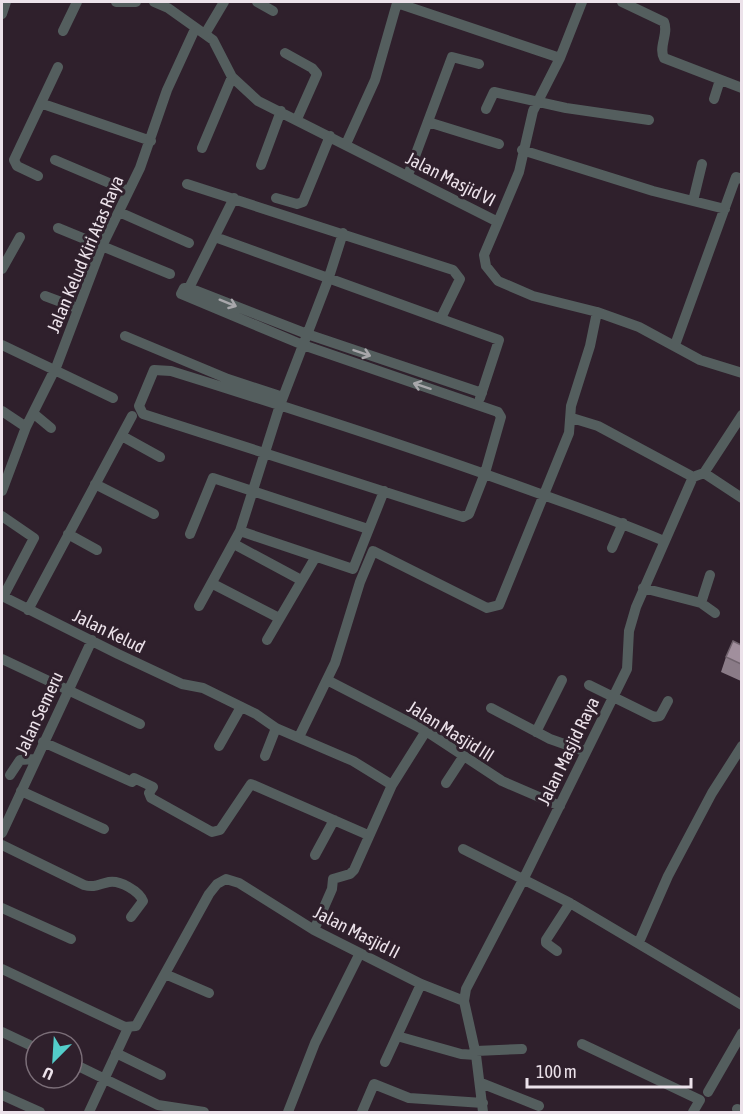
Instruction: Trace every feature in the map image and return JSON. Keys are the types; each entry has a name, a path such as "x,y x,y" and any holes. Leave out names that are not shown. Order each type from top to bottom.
{"street":[{"path":"2,14 6,2"},
{"path":"63,31 77,2"},
{"path":"116,2 135,2"},
{"name":"Jalan Masjid VI","path":"154,2 168,8 213,40 232,77 258,101 498,222 484,255 491,274 510,287 533,296 597,312 639,327 700,360 741,373"},
{"name":"Jalan Kelud Kiri Atas Raya","path":"2,490 26,427 54,371 102,246 141,168 167,90 200,32 224,2"},
{"path":"257,2 273,11"},
{"path":"346,144 375,80 395,2 560,58"},
{"path":"498,222 519,172 528,124 560,58 582,2"},
{"path":"621,2 664,22 666,28 662,50 664,58 741,88"},
{"path":"285,53 312,68 316,74 297,119"},
{"path":"408,176 452,57 479,64"},
{"path":"38,176 17,166 14,160 43,104 58,66"},
{"path":"202,148 232,77"},
{"path":"714,99 720,80"},
{"path":"486,109 495,92 649,120"},
{"path":"43,104 151,141"},
{"path":"261,165 281,111"},
{"path":"428,122 499,144"},
{"path":"276,198 297,204 303,202 330,136"},
{"path":"522,150 725,209"},
{"path":"55,160 128,191"},
{"path":"413,164 482,195"},
{"path":"693,201 702,165"},
{"path":"675,345 736,177 741,179"},
{"path":"187,184 343,232 457,272 460,279 441,318"},
{"path":"234,198 189,288 305,340 480,399 501,417 485,473 469,514 464,517 142,414 139,406 152,372 158,369 282,401"},
{"path":"119,212 189,243"},
{"path":"58,228 170,274"},
{"path":"199,606 240,531 282,401 328,280 343,232"},
{"path":"2,269 20,237"},
{"path":"215,237 328,280 499,340 480,399"},
{"path":"45,296 78,308"},
{"path":"299,737 327,680 347,629 360,582 373,551 486,608 497,608 569,433 572,418 571,406 590,346 597,312"},
{"path":"125,336 282,401 623,523 664,541"},
{"path":"2,345 113,398"},
{"path":"2,411 26,427"},
{"path":"33,413 51,428"},
{"name":"Jalan Masjid Raya","path":"464,1001 471,976 524,878 584,751 627,669 629,631 664,541 699,475 741,415"},
{"path":"28,610 132,416"},
{"path":"572,418 598,426 741,498"},
{"path":"122,436 160,457"},
{"path":"190,534 211,479 229,481 368,529"},
{"path":"95,484 154,514"},
{"path":"240,531 352,569 384,491"},
{"path":"2,516 34,538 2,597"},
{"path":"612,548 623,523"},
{"path":"68,534 97,550"},
{"path":"234,544 301,580"},
{"path":"267,640 315,558"},
{"path":"701,603 710,575"},
{"path":"213,584 279,618"},
{"path":"644,588 701,603 715,613"},
{"name":"Jalan Kelud","path":"2,597 182,684 203,688 241,707"},
{"name":"Jalan Semeru","path":"2,833 92,640"},
{"path":"2,659 140,724"},
{"name":"Jalan Masjid III","path":"327,680 426,731 502,782 560,806"},
{"path":"536,732 562,680"},
{"path":"590,685 657,717 668,701"},
{"path":"219,746 241,707 276,728 353,761 392,785"},
{"path":"491,708 536,732 584,751"},
{"path":"265,756 276,728"},
{"path":"314,930 333,879 353,872 392,785 426,731"},
{"path":"44,742 119,777 132,782 134,778 153,786 149,793 151,798 212,832 220,830 251,784 368,836"},
{"path":"639,942 674,865 712,793 741,746"},
{"path":"446,783 463,757"},
{"path":"10,775 20,760 35,759"},
{"path":"21,791 104,829"},
{"path":"315,855 334,820"},
{"path":"2,845 84,885 92,887 113,881 132,890 143,900 131,917"},
{"path":"463,849 570,903 639,942 741,1005"},
{"name":"Jalan Masjid II","path":"165,974 217,884 226,879 239,883 314,930 421,984 464,1001"},
{"path":"557,951 546,943 546,940 570,903"},
{"path":"2,908 71,939"},
{"path":"288,1113 315,1043 360,953"},
{"path":"2,969 127,1028 136,1026 165,974 209,993"},
{"path":"386,1062 421,984"},
{"path":"362,1113 374,1084 409,1098 483,1108 476,1053 464,1001"},
{"path":"89,1113 127,1028"},
{"path":"2,1032 24,1042"},
{"path":"708,1092 741,1033"},
{"path":"398,1036 461,1054 522,1049"},
{"path":"582,1044 700,1100 693,1113"},
{"path":"116,1053 160,1075"},
{"path":"84,1068 158,1105 204,1113"},
{"path":"480,1083 539,1106"},
{"path":"2,1095 40,1113"}],"building":[{"path":"733,641 741,645 741,664 726,657"}]}
